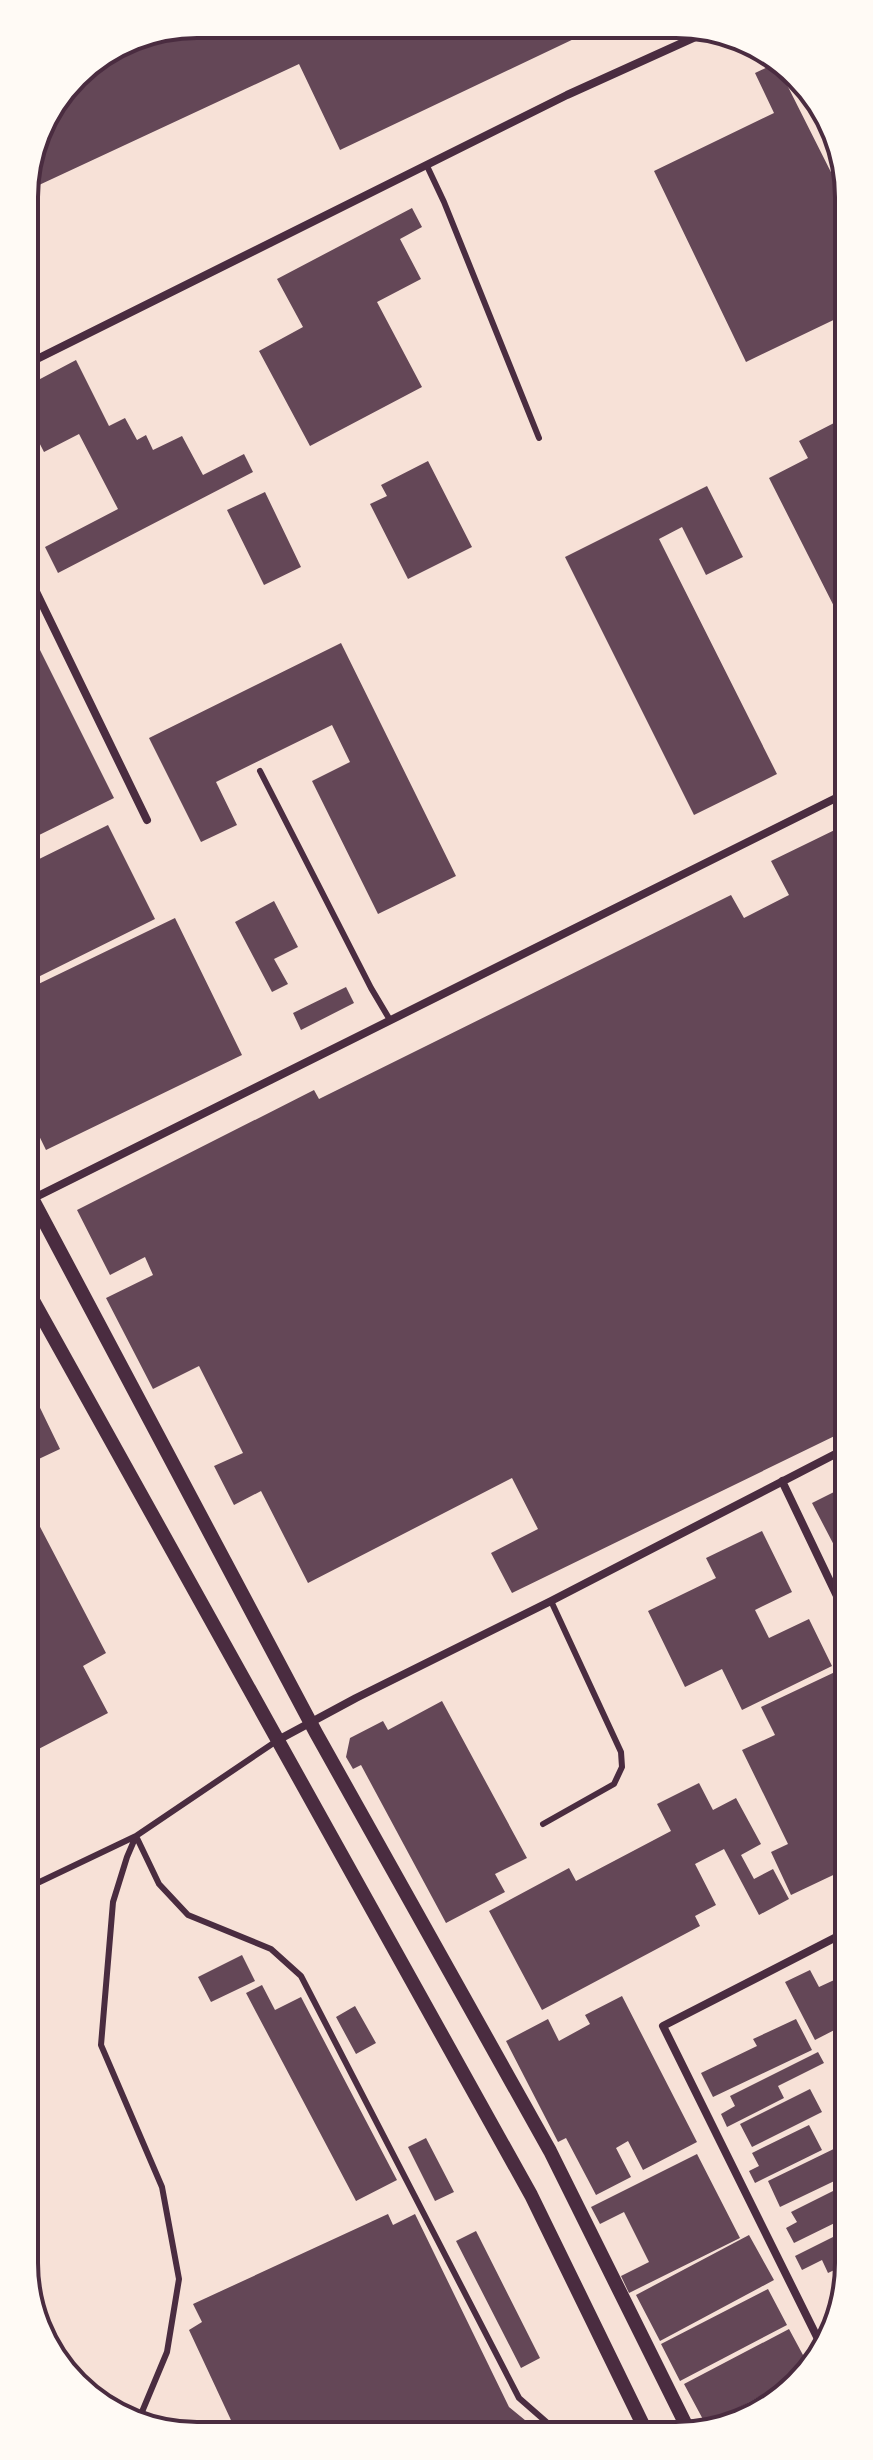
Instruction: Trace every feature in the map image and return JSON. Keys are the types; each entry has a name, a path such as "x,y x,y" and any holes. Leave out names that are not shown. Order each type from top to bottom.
{"street":[{"path":"38,359 567,95 691,39"},
{"path":"38,596 147,820"},
{"path":"38,1189 390,1020 835,798"},
{"path":"38,1210 310,1722 550,2151 685,2422"},
{"path":"38,1310 531,2195 642,2422"},
{"path":"278,1740 835,1454"},
{"path":"782,1481 835,1592"},
{"path":"817,2337 663,2026 835,1938"}],"lane":[{"path":"427,166 539,438"},
{"path":"260,771 390,1020"},
{"path":"543,1824 614,1784 622,1767 621,1752 551,1601"},
{"path":"38,1883 136,1836 278,1740"},
{"path":"136,1836 113,1902 101,2045 162,2187 179,2279 167,2352 142,2412"},
{"path":"136,1836 159,1884 188,1915 271,1949 301,1976 519,2398 546,2422"}],"building":[{"path":"187,38 576,38 340,150 299,64 38,185 50,136 71,100 100,71 136,50 156,43"},
{"path":"767,67 786,83 834,177 835,319 746,362 654,171 774,113 755,73"},
{"path":"412,208 422,227 400,239 421,279 377,302 422,387 310,446 259,351 303,327 277,279"},
{"path":"76,360 109,426 125,418 137,440 146,435 153,450 182,436 203,475 244,454 253,472 58,573 45,547 118,509 79,434 44,452 38,440 38,380"},
{"path":"834,423 835,608 769,478 808,458 799,441"},
{"path":"428,461 472,547 408,579 370,504 387,496 381,485"},
{"path":"707,486 743,557 706,575 682,527 659,539 777,774 694,815 565,557"},
{"path":"265,492 301,567 264,585 227,510"},
{"path":"341,643 456,876 378,914 312,781 350,762 332,725 216,782 237,825 201,842 149,738"},
{"path":"38,646 114,798 38,836"},
{"path":"108,825 155,919 38,977 38,860"},
{"path":"835,830 835,1436 512,1593 491,1553 538,1529 512,1478 308,1583 261,1491 234,1505 214,1466 243,1453 199,1366 153,1389 106,1298 153,1275 145,1257 110,1275 77,1210 314,1090 319,1099 731,895 744,918 789,895 771,861"},
{"path":"274,901 298,947 274,959 288,984 272,992 235,922"},
{"path":"175,918 242,1055 46,1150 38,1134 38,984"},
{"path":"346,987 354,1003 301,1030 293,1013"},
{"path":"38,1404 60,1449 38,1459"},
{"path":"835,1492 835,1547 812,1503"},
{"path":"38,1523 106,1653 83,1666 108,1713 38,1749"},
{"path":"762,1531 792,1592 755,1610 769,1638 809,1619 832,1666 742,1710 722,1669 685,1687 648,1611 716,1578 706,1558"},
{"path":"835,1672 835,1874 791,1895 771,1852 788,1844 742,1750 775,1735 761,1707"},
{"path":"442,1701 527,1858 495,1874 505,1892 446,1923 361,1765 353,1769 346,1757 350,1738 383,1721 388,1730"},
{"path":"699,1783 713,1810 736,1798 761,1844 741,1855 754,1879 773,1869 789,1899 759,1915 724,1849 695,1864 716,1905 695,1916 700,1926 542,2010 489,1911 569,1868 576,1881 671,1831 657,1804"},
{"path":"242,1955 255,1981 211,2002 198,1977"},
{"path":"810,1970 819,1987 835,1980 835,2030 815,2040 785,1982"},
{"path":"262,1985 275,2010 301,1997 397,2180 356,2201 246,1993"},
{"path":"622,1996 697,2142 643,2170 628,2141 616,2148 631,2177 596,2195 566,2138 558,2142 506,2041 548,2019 559,2041 590,2024 585,2015"},
{"path":"355,2006 376,2043 356,2054 336,2017"},
{"path":"796,2019 812,2050 713,2097 701,2073 757,2046 753,2039"},
{"path":"818,2052 824,2063 778,2086 784,2098 727,2127 721,2114 735,2106 730,2096"},
{"path":"810,2089 822,2112 752,2147 740,2124"},
{"path":"809,2125 822,2150 755,2183 749,2171 759,2166 752,2153"},
{"path":"426,2138 454,2192 435,2201 408,2147"},
{"path":"835,2148 835,2181 780,2207 768,2181"},
{"path":"697,2154 740,2238 629,2293 621,2276 649,2262 624,2212 600,2224 591,2207"},
{"path":"835,2190 835,2223 794,2243 786,2228 797,2222 791,2212"},
{"path":"388,2214 393,2225 415,2214 509,2407 527,2422 232,2422 189,2330 202,2322 193,2304"},
{"path":"476,2231 540,2358 521,2368 456,2241"},
{"path":"749,2235 774,2280 660,2341 636,2295"},
{"path":"835,2236 835,2270 828,2273 822,2260 802,2270 795,2256"},
{"path":"768,2289 787,2325 680,2381 661,2344"},
{"path":"789,2329 804,2356 769,2392 727,2414 707,2419 703,2420 684,2384"}]}
